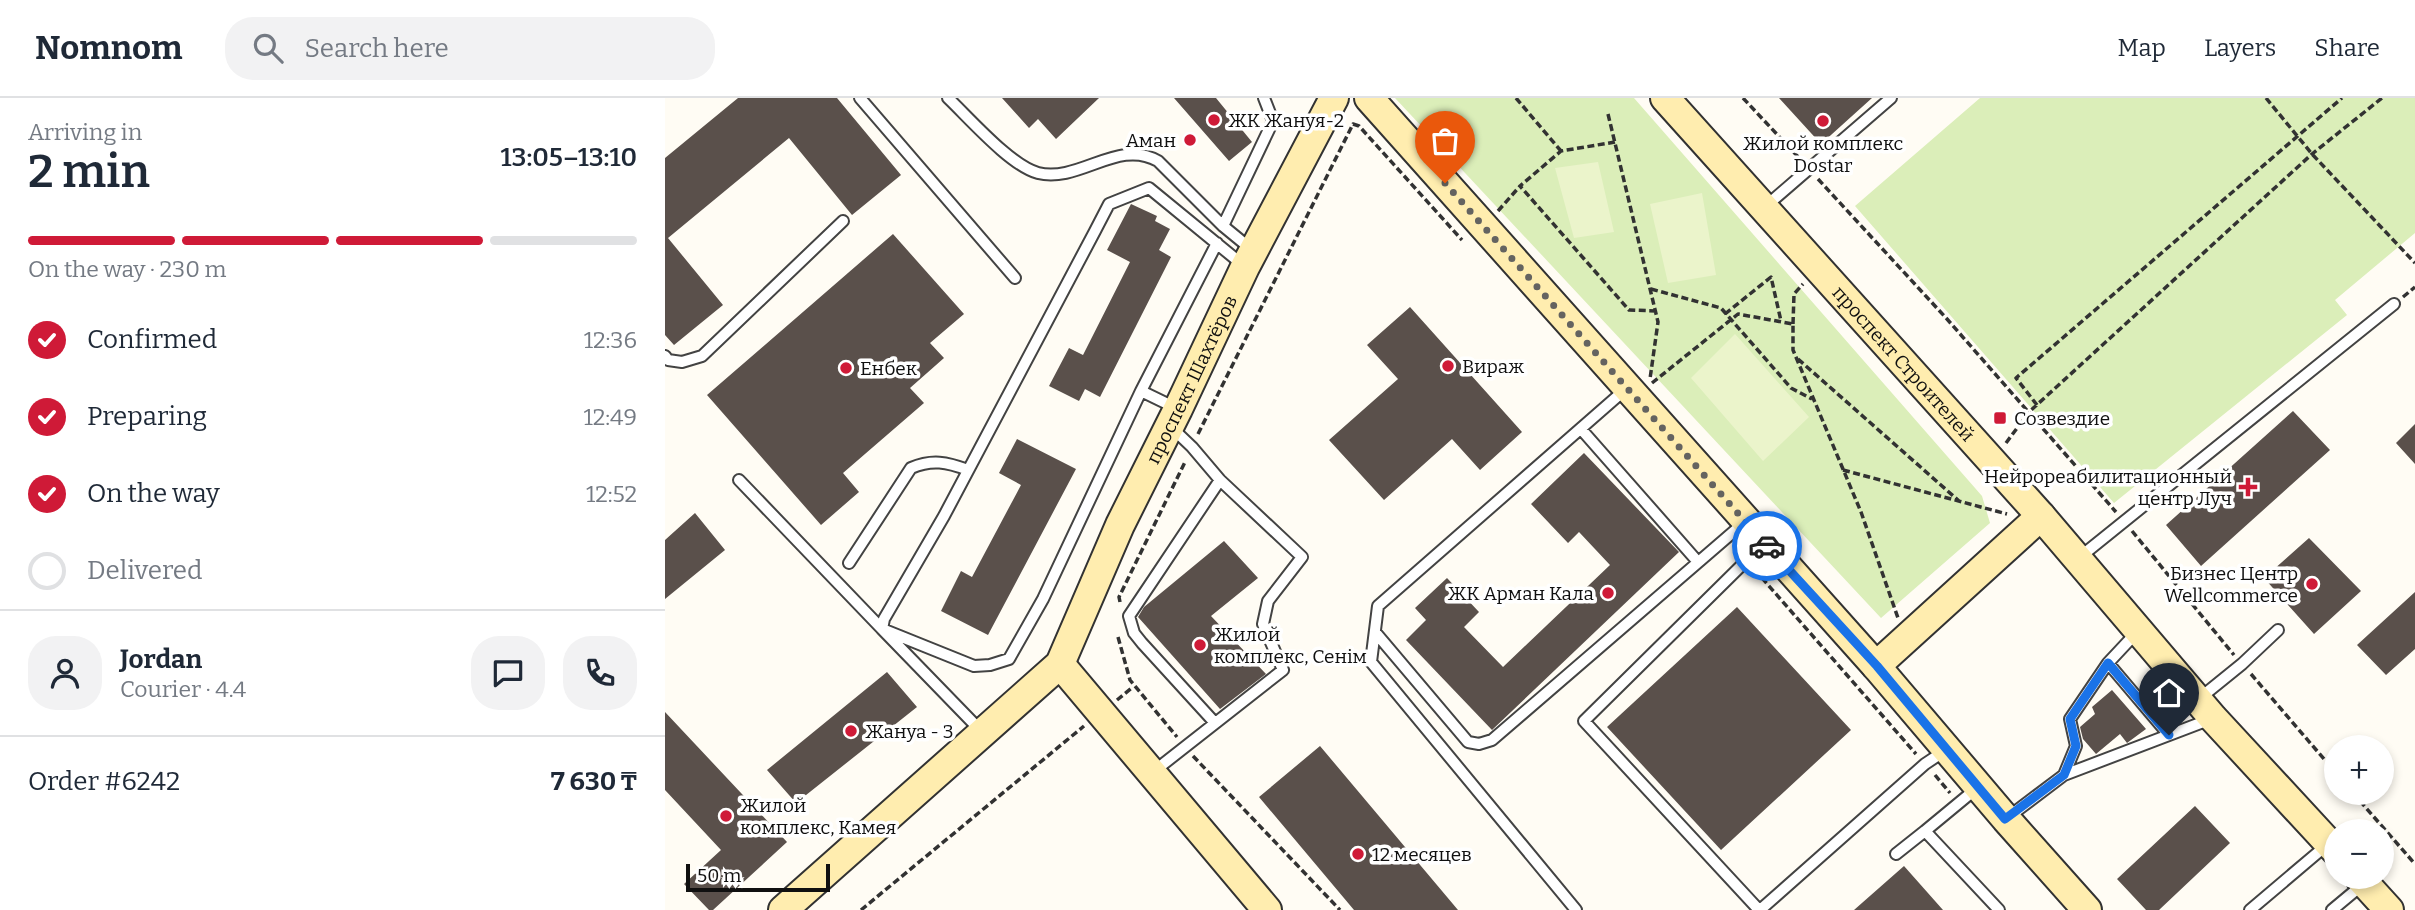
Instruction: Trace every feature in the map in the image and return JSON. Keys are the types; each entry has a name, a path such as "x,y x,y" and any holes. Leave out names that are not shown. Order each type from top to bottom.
{"main road":[{"name":"проспект Шахтёров","path":"783,910 1059,664 1120,525 1249,259 1334,98"},
{"path":"1369,98 1746,521 1757,554 1877,666 1936,757 1969,795 2005,819 2087,910"},
{"name":"проспект Строителей","path":"1665,98 2041,516 2205,709 2324,837"},
{"path":"1877,666 2041,516"},
{"path":"1059,664 1267,910"},
{"path":"2370,889 2389,910"}],"lane":[{"path":"860,98 1015,278"},
{"path":"948,98 1021,166 1040,173 1060,174 1128,153 1146,154 1158,161 1223,226 1249,259"},
{"path":"1223,226 1273,121 1264,98"},
{"path":"1764,208 1891,98"},
{"path":"883,629 884,619 968,470 1109,204 1149,188 1217,243 1249,259"},
{"path":"665,356 668,360 683,362 702,356 843,222"},
{"path":"883,629 974,666 991,665 1009,659 1043,599 1141,391 1217,243"},
{"path":"2078,559 2394,304"},
{"path":"1576,910 1371,663 1378,606 1627,388"},
{"path":"1141,391 1174,418 1192,447 1220,480 1302,557 1268,601 1263,624 1283,670 1153,772"},
{"path":"1581,429 1698,562"},
{"path":"849,563 911,468 925,462 947,462 968,470"},
{"path":"739,480 983,733"},
{"path":"1215,723 1142,643 1134,632 1129,616 1220,480"},
{"path":"1375,632 1468,742 1479,744 1492,740 1746,521"},
{"path":"1757,554 1584,721 1759,910 1936,757"},
{"path":"2064,775 2076,746 2070,719 2108,663 2139,630"},
{"path":"2005,819 2064,775 2169,735 2205,709 2242,664 2278,630"},
{"path":"2108,663 2169,735"},
{"path":"1896,854 1969,795"},
{"path":"1925,831 1999,910"},
{"path":"2250,910 2324,854"},
{"path":"2332,910 2353,889"}],"path":[{"path":"1516,98 1560,150"},
{"path":"1743,98 2029,412 2324,759"},
{"path":"2266,98 2312,154 2415,263"},
{"path":"2037,405 2016,378 2342,98"},
{"path":"2013,450 2006,442 2029,412 2312,154 2382,98"},
{"path":"1608,114 1658,321 1649,386 1738,314 1793,324"},
{"path":"1120,605 1119,597 1353,124 1359,126 1462,241"},
{"path":"1615,142 1560,150 1520,186 1629,310 1656,311"},
{"path":"1725,314 1770,277 1781,322"},
{"path":"1805,283 1794,294 1793,350 1861,512 1901,626"},
{"path":"1651,289 1721,309 1791,388 1814,400"},
{"path":"1796,358 1959,501"},
{"path":"1843,470 2007,514 2001,502 2016,488"},
{"path":"1757,554 1969,795"},
{"path":"1117,633 1130,680 1185,747 1340,910"},
{"path":"861,910 1100,713"},
{"path":"2363,805 2415,864"}],"green space":[{"path":"1395,98 1634,98 1982,496 1990,523 1881,618"},
{"path":"1980,98 2415,98 2415,233 2335,300 2347,315 2114,503 1855,206"},
{"path":"1598,162 1614,232 1574,238 1555,168"},
{"path":"1702,193 1716,275 1668,283 1650,204"},
{"path":"1735,334 1809,417 1763,461 1691,378"}],"building":[{"path":"738,98 837,98 901,175 852,215 789,138 668,238 723,305 674,345 665,335 665,158"},
{"path":"1002,98 1099,98 1056,139 1038,119 1029,128"},
{"name":"ЖК Жануя-2","path":"1174,98 1216,98 1252,142 1229,161"},
{"name":"Жилой комплекс Dostar","path":"1779,98 1872,98 1821,144"},
{"path":"1131,204 1157,216 1155,221 1170,229 1159,250 1171,257 1100,397 1085,389 1079,401 1049,386 1069,348 1083,355 1130,262 1107,250"},
{"path":"893,234 964,314 930,343 944,358 910,388 924,403 843,473 859,492 821,525 707,395"},
{"path":"1410,307 1522,432 1480,470 1452,439 1384,500 1329,440 1398,379 1367,345"},
{"name":"Нейрореабилитационный центр Луч","path":"2293,411 2330,450 2201,566 2166,525"},
{"path":"2415,424 2415,464 2396,443"},
{"path":"1017,439 1076,469 988,635 941,611 961,571 972,577 1021,485 999,473"},
{"name":"ЖК Арман Кала","path":"1584,453 1679,552 1492,730 1406,640 1426,620 1415,608 1447,578 1479,612 1464,627 1503,667 1610,565 1579,532 1568,543 1531,504"},
{"path":"695,513 725,550 665,599 665,540"},
{"name":"Бизнес Центр Wellcommerce","path":"2309,538 2361,591 2314,634 2264,578"},
{"name":"Жилой комплекс, Сенiм","path":"1224,541 1258,578 1211,616 1266,674 1220,709 1138,617 1144,607"},
{"path":"2415,592 2415,649 2386,675 2357,645"},
{"path":"1737,607 1851,730 1721,850 1607,727"},
{"name":"Жануа - 3","path":"887,672 917,707 796,803 767,770"},
{"path":"2112,690 2146,729 2127,743 2120,734 2096,754 2083,739 2080,727 2095,714 2092,707"},
{"name":"Жилой комплекс, Камея","path":"665,712 787,842 713,910 709,910 684,884 721,850 665,790"},
{"name":"12 месяцев","path":"1320,746 1458,910 1354,910 1259,797"},
{"path":"2195,806 2230,843 2159,910 2146,910 2117,879"},
{"path":"1904,866 1943,910 1854,910"}],"way so far":[{"path":"1445,183 1767,546"}],"place":[{"name":"ЖК Жануя-2","path":"1214,120"},
{"name":"Жилой комплекс Dostar","path":"1823,121"},
{"name":"Аман","path":"1190,140"},
{"name":"Вираж","path":"1448,366"},
{"name":"Енбек","path":"846,368"},
{"name":"Созвездие","path":"2000,418"},
{"name":"Нейрореабилитационный центр Луч","path":"2248,487"},
{"name":"Бизнес Центр Wellcommerce","path":"2312,584"},
{"name":"ЖК Арман Кала","path":"1608,593"},
{"name":"Жилой комплекс, Сенiм","path":"1200,645"},
{"name":"Жануа - 3","path":"851,731"},
{"name":"Жилой комплекс, Камея","path":"726,816"},
{"name":"12 месяцев","path":"1358,854"}],"route":[{"path":"1767,546 1877,666 2005,819 2064,775 2076,746 2070,719 2108,663 2169,735"}]}
